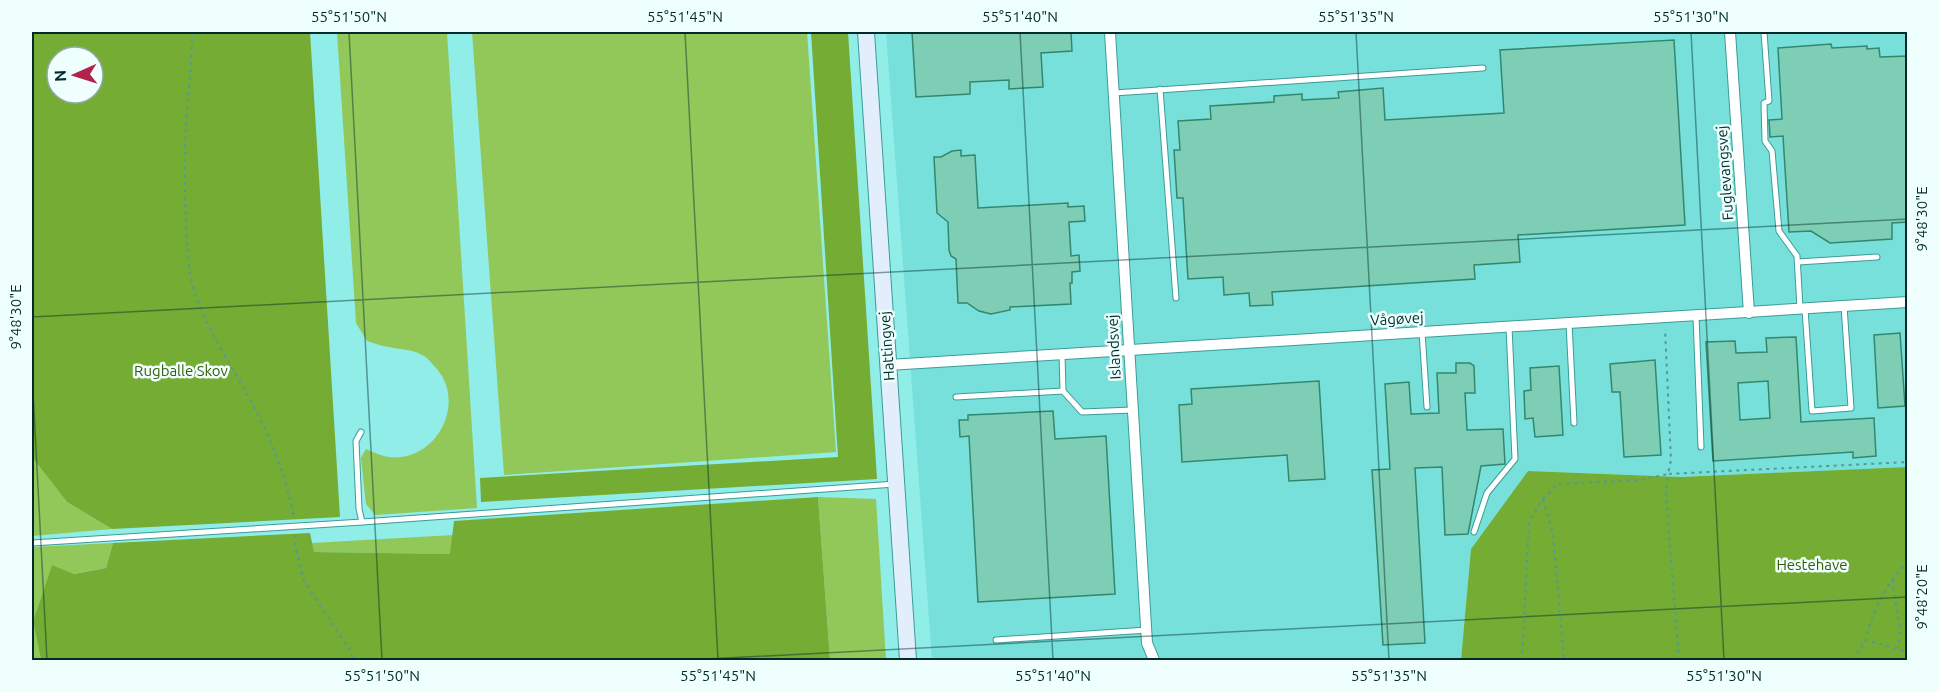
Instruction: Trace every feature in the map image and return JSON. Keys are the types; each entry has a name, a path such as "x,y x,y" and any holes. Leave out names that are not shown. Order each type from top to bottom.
{"street":[{"name":"Hattingvej","path":"866,32 908,660"},
{"name":"Islandsvej","path":"1110,32 1147,643 1154,660"},
{"name":"Fuglevangsvej","path":"1731,32 1749,313"},
{"name":"Vågøvej","path":"888,365 1908,302"}],"lane":[{"path":"1764,32 1769,100 1764,103 1766,141 1772,152 1779,231 1797,256 1812,411 1851,408 1844,306"},
{"path":"1114,93 1483,69"},
{"path":"1160,89 1176,298"},
{"path":"1798,262 1877,256"},
{"path":"1696,316 1701,447"},
{"path":"1569,323 1574,423"},
{"path":"1474,532 1487,493 1515,459 1509,327"},
{"path":"1422,332 1427,407"},
{"path":"1062,354 1063,391 1082,412 1133,410"},
{"path":"956,397 1063,391"},
{"path":"361,432 356,441 359,509 362,522"},
{"path":"32,543 896,484"},
{"path":"996,640 1147,630"}],"path":[{"path":"192,32 192,62 185,144 187,254 194,288 203,315 222,354 260,417 276,453 288,489 296,526 295,544 304,581 354,660"},
{"path":"1664,317 1671,460 1666,494 1679,660"},
{"path":"1522,660 1529,521 1543,499 1558,484 1640,480 1668,474 1908,462"},
{"path":"1543,499 1553,534 1564,660"},
{"path":"1853,660 1866,640 1870,618 1892,580 1908,560"},
{"path":"1892,580 1900,629 1898,650"},
{"path":"1866,640 1908,652"}],"shaded area":[{"path":"886,32 1907,32 1907,467 1681,477 1528,471 1471,549 1461,660 932,660"}],"green space":[{"name":"Rugballe Skov","path":"32,32 310,32 340,517 112,529 67,502 32,457"},
{"path":"337,32 447,32 477,508 375,515 366,504 361,458 366,449 383,456 401,457 427,446 444,423 448,410 448,396 445,382 426,357 411,351 367,341 356,323"},
{"path":"472,32 807,32 836,452 504,475"},
{"path":"811,32 848,32 877,479 481,502 480,478 838,457"},
{"path":"32,457 67,502 112,529 32,536"},
{"name":"Hestehave","path":"1907,467 1907,660 1461,660 1471,549 1528,471 1681,477"},
{"path":"818,497 876,499 886,660 830,660"},
{"path":"818,497 830,660 41,660 33,621 52,565 74,574 106,568 113,543 310,533 314,552 450,554 454,521"},
{"path":"453,535 451,554 313,552 312,543"},
{"path":"113,543 106,568 73,574 52,565 33,621 41,660 32,660 32,547"}],"building":[{"path":"912,32 1071,32 1072,51 1041,53 1043,87 1009,89 1009,80 970,82 970,94 916,97"},
{"path":"1674,40 1685,225 1518,235 1520,262 1474,265 1475,279 1272,292 1273,305 1250,306 1249,293 1224,295 1223,277 1188,279 1183,198 1177,198 1174,150 1180,150 1178,121 1211,119 1210,106 1274,102 1274,96 1302,94 1302,100 1339,98 1338,92 1383,88 1385,120 1504,113 1500,50"},
{"path":"1831,44 1832,48 1867,46 1867,49 1879,48 1880,57 1908,56 1908,222 1892,223 1892,239 1830,243 1811,231 1789,232 1783,136 1770,137 1769,120 1782,119 1778,48"},
{"path":"961,150 961,156 975,155 978,208 1068,203 1068,207 1084,206 1085,221 1069,222 1071,256 1079,255 1080,271 1072,272 1071,304 1010,307 1010,310 991,314 979,311 967,303 958,303 956,259 951,256 949,250 948,222 937,213 934,157"},
{"path":"1900,333 1905,406 1878,408 1874,335"},
{"path":"1796,337 1801,422 1874,418 1876,456 1853,458 1853,452 1713,461 1706,342 1735,341 1736,353 1767,352 1766,338","holes":["1768,381 1770,418 1740,420 1738,383"]},
{"path":"1655,360 1661,455 1624,457 1620,392 1612,392 1610,364"},
{"path":"1456,363 1470,363 1474,366 1475,393 1465,393 1467,430 1503,429 1505,464 1481,466 1468,534 1445,535 1442,467 1415,468 1425,643 1383,645 1372,470 1390,469 1385,384 1409,382 1411,414 1439,413 1437,373 1456,373"},
{"path":"1559,366 1563,435 1535,437 1533,418 1525,419 1524,391 1531,390 1530,368"},
{"path":"1319,381 1325,479 1289,481 1287,455 1182,462 1179,405 1192,404 1191,389"},
{"path":"1053,411 1055,439 1106,436 1115,594 978,602 969,436 960,437 959,420 968,420 968,415"}]}
